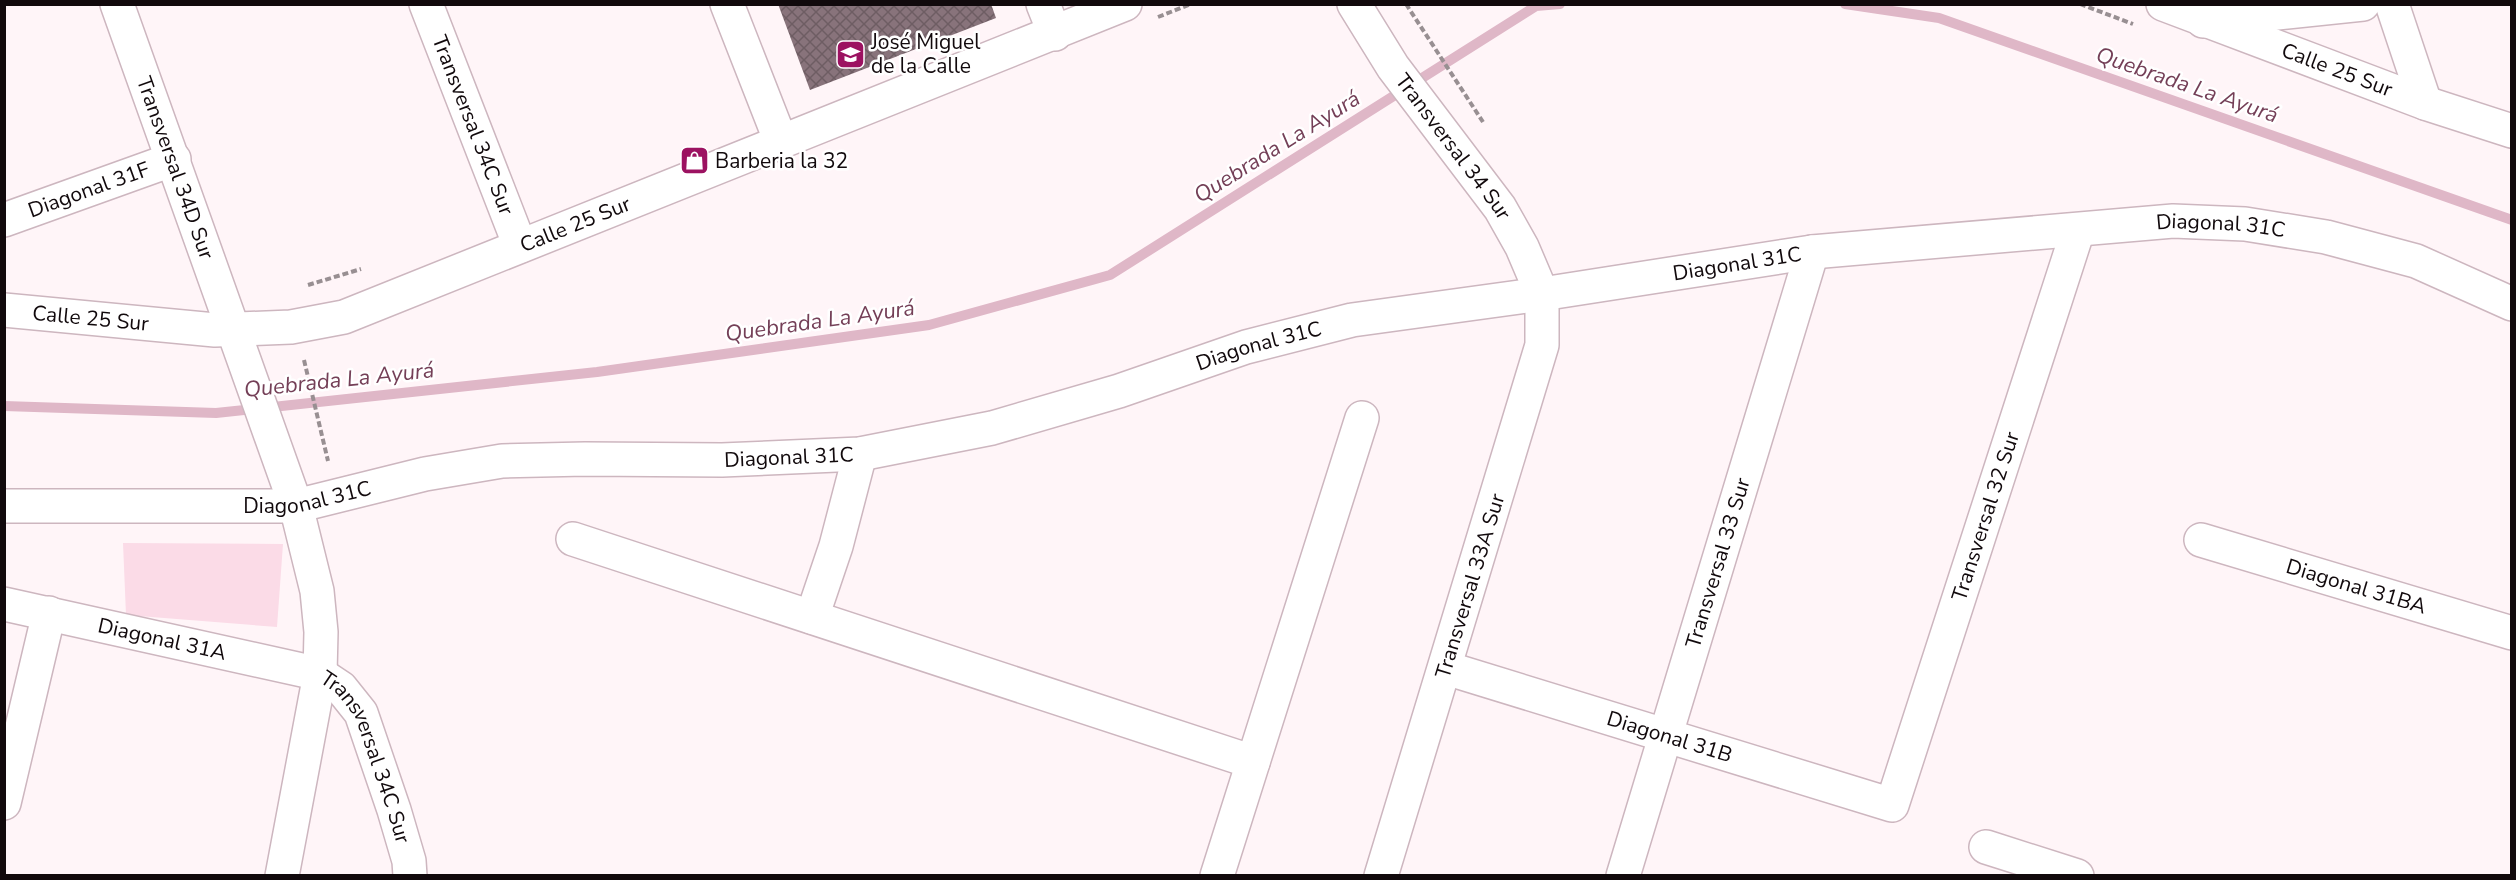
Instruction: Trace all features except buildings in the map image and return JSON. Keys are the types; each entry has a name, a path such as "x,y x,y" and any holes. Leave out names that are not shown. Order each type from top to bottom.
{"street":[{"name":"Transversal 34D Sur","path":"117,4 234,330"},
{"name":"Transversal 34C Sur","path":"426,4 520,246"},
{"path":"727,4 781,142"},
{"name":"Calle 25 Sur","path":"4,310 234,330 291,327 345,316 781,142 1049,19 1125,4"},
{"name":"Transversal 34 Sur","path":"1354,4 1393,67 1500,208 1522,247 1542,294"},
{"name":"Calle 25 Sur","path":"2163,4 2425,103 2511,131"},
{"path":"2203,21 2363,4"},
{"path":"2392,4 2425,103"},
{"name":"Diagonal 31F","path":"4,220 174,159"},
{"name":"Diagonal 31C","path":"4,506 296,506 425,474 502,461 722,460 860,454 992,429 1119,391 1246,347 1352,320 1542,294 1812,252 2173,221 2245,224 2326,237 2416,261 2511,304"},
{"name":"Transversal 32 Sur","path":"1892,805 2078,230"},
{"name":"Transversal 33 Sur","path":"1623,876 1812,252"},
{"name":"Transversal 33A Sur","path":"1381,876 1446,668 1542,345 1542,294"},
{"name":"Transversal 34C Sur","path":"234,330 296,506 317,591 321,632 320,674 341,688 361,713 394,810 409,861 410,876"},
{"path":"1217,876 1362,418"},
{"path":"812,617 836,546 860,454"},
{"path":"573,539 1253,762"},
{"name":"Diagonal 31BA","path":"2201,540 2511,633"},
{"name":"Diagonal 31A","path":"4,604 320,674"},
{"path":"4,802 49,613"},
{"name":"Diagonal 31B","path":"1446,668 1892,805"},
{"path":"282,876 320,674"},
{"path":"1986,847 2077,876"}],"path":[{"path":"1406,4 1488,131"},
{"path":"301,348 328,462"}],"shaded area":[{"path":"123,543 283,544 277,627 126,615"}],"waterway":[{"name":"Quebrada La Ayurá","path":"4,406 216,413 597,372 929,325 1110,275 1536,6 1560,4"},
{"name":"Quebrada La Ayurá","path":"1845,4 1939,18 2512,220"}],"place":[{"name":"José Miguel de la Calle","path":"850,54"},
{"name":"Barberia la 32","path":"694,161"}]}
